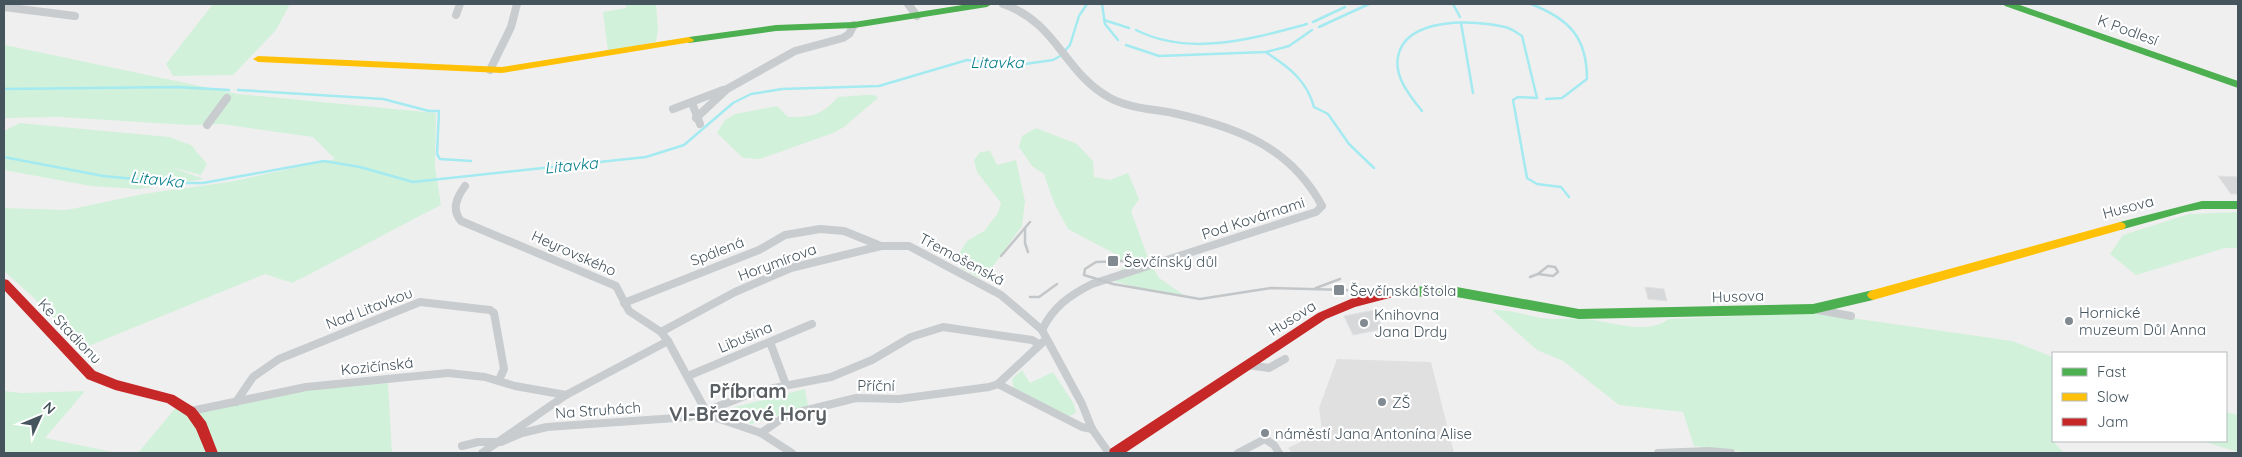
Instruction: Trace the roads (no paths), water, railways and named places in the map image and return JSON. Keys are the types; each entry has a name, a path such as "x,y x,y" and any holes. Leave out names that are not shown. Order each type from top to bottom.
{"street":[{"path":"456,15 460,4"},
{"path":"490,70 511,27 517,4"},
{"path":"908,4 916,16"},
{"path":"258,60 490,70 514,68 767,29 854,25 988,4"},
{"path":"1004,4 1024,7"},
{"name":"K Podlesí","path":"2008,4 2238,85"},
{"path":"4,7 76,16"},
{"name":"Pod Kovárnami","path":"1024,7 1068,59 1098,90 1120,102 1200,121 1261,143 1288,161 1303,176 1322,203 1322,209 1092,284 1072,294 1057,306 1050,314 1042,330"},
{"path":"673,108 692,103 727,89 802,48 843,38 854,25"},
{"path":"692,103 698,121 727,89"},
{"path":"207,125 227,98"},
{"name":"Heyrovského","path":"465,186 454,207 456,217 461,222 534,250 616,286 629,311 661,332 688,376 704,410"},
{"name":"Husova","path":"1115,453 1246,365 1338,308 1369,297 1406,292 1453,291 1545,311 1579,314 1813,309 1901,288 2185,208 2202,205 2238,205"},
{"name":"Třemošenská","path":"820,229 844,231 863,237 881,246 908,246 1002,295 1042,330 1043,342 1082,404 1092,429 1109,453"},
{"name":"Spálená","path":"624,303 759,250 785,235 820,229"},
{"name":"Horymírova","path":"661,332 767,277 819,260 881,246"},
{"name":"Ke Stadionu","path":"4,283 91,375 108,384 176,402 191,412"},
{"name":"Nad Litavkou","path":"236,402 253,377 279,359 420,302 443,303 490,310 494,313 504,369 499,380"},
{"path":"1813,309 1851,316"},
{"name":"Libušina","path":"688,376 812,324"},
{"name":"Na Struhách","path":"462,446 501,442 522,433 547,427 690,417 704,410 758,391 831,377 853,369 911,338 943,327 1043,342"},
{"name":"Na Struhách","path":"482,453 494,442 566,395 668,342"},
{"path":"770,342 786,385"},
{"path":"1043,342 998,384 1082,427 1092,429"},
{"name":"Husova","path":"1246,365 1269,368 1285,358"},
{"name":"Kozičínská","path":"191,412 306,387 448,373 499,380 515,386 566,395"},
{"name":"Příční","path":"761,433 787,415 856,398 898,399 988,388 998,384"},
{"path":"704,410 714,418 761,433 792,453"},
{"path":"191,412 212,453"},
{"path":"1238,453 1265,440 1274,445 1280,453"},
{"path":"1664,453 1708,451 1731,453"}],"waterway":[{"name":"Litavka","path":"4,157 103,176 179,183 203,183 324,161 360,167 413,182 646,157 684,145 733,103 751,94 782,89 879,86 967,60 1018,65 1053,60 1060,56 1070,45 1079,16 1087,4"},
{"path":"1102,4 1104,20"},
{"path":"1319,27 1369,4"},
{"path":"1453,4 1460,17"},
{"path":"1531,4 1556,16 1573,31 1584,52 1586,64 1587,79 1562,98 1546,99"},
{"path":"1313,22 1345,7"},
{"path":"1104,20 1129,28"},
{"path":"1104,20 1105,24 1118,40"},
{"path":"1422,111 1404,86 1398,72 1398,57 1403,44 1414,34 1427,28 1443,24 1461,23"},
{"path":"1461,23 1477,23 1507,28 1522,36 1537,98 1518,97 1513,100 1527,178 1537,184 1561,187 1569,197"},
{"path":"1461,23 1473,93"},
{"path":"1136,30 1178,43 1199,44 1243,40 1307,24"},
{"path":"1126,45 1159,56 1266,52 1289,46 1312,30"},
{"path":"1267,53 1283,64 1302,82 1314,107 1328,114 1349,144 1374,168"},
{"path":"4,89 177,87 229,90"},
{"path":"238,90 383,99 429,111 439,111 437,154 440,159 471,161"}],"railway":[{"path":"1001,256 1030,222"},
{"path":"1025,228 1025,243 1028,252"},
{"path":"1125,261 1096,262 1085,269 1084,275 1113,284 1200,299 1271,288 1347,290"},
{"path":"1548,266 1555,267 1558,272 1553,276 1538,274 1548,266"},
{"path":"1530,277 1538,274"},
{"path":"1316,288 1340,279"},
{"path":"1030,297 1039,297 1057,284"}],"place":[{"name":"Ševčínský důl","path":"1113,261"},
{"name":"Ševčínská štola","path":"1339,290"},
{"name":"Hornické muzeum Důl Anna","path":"2069,321"},
{"name":"Knihovna Jana Drdy","path":"1364,323"},
{"name":"ZŠ","path":"1382,402"},
{"name":"náměstí Jana Antonína Alise","path":"1265,433"}],"district":[{"name":"Příbram VI-Březové Hory","path":"748,402"}]}
